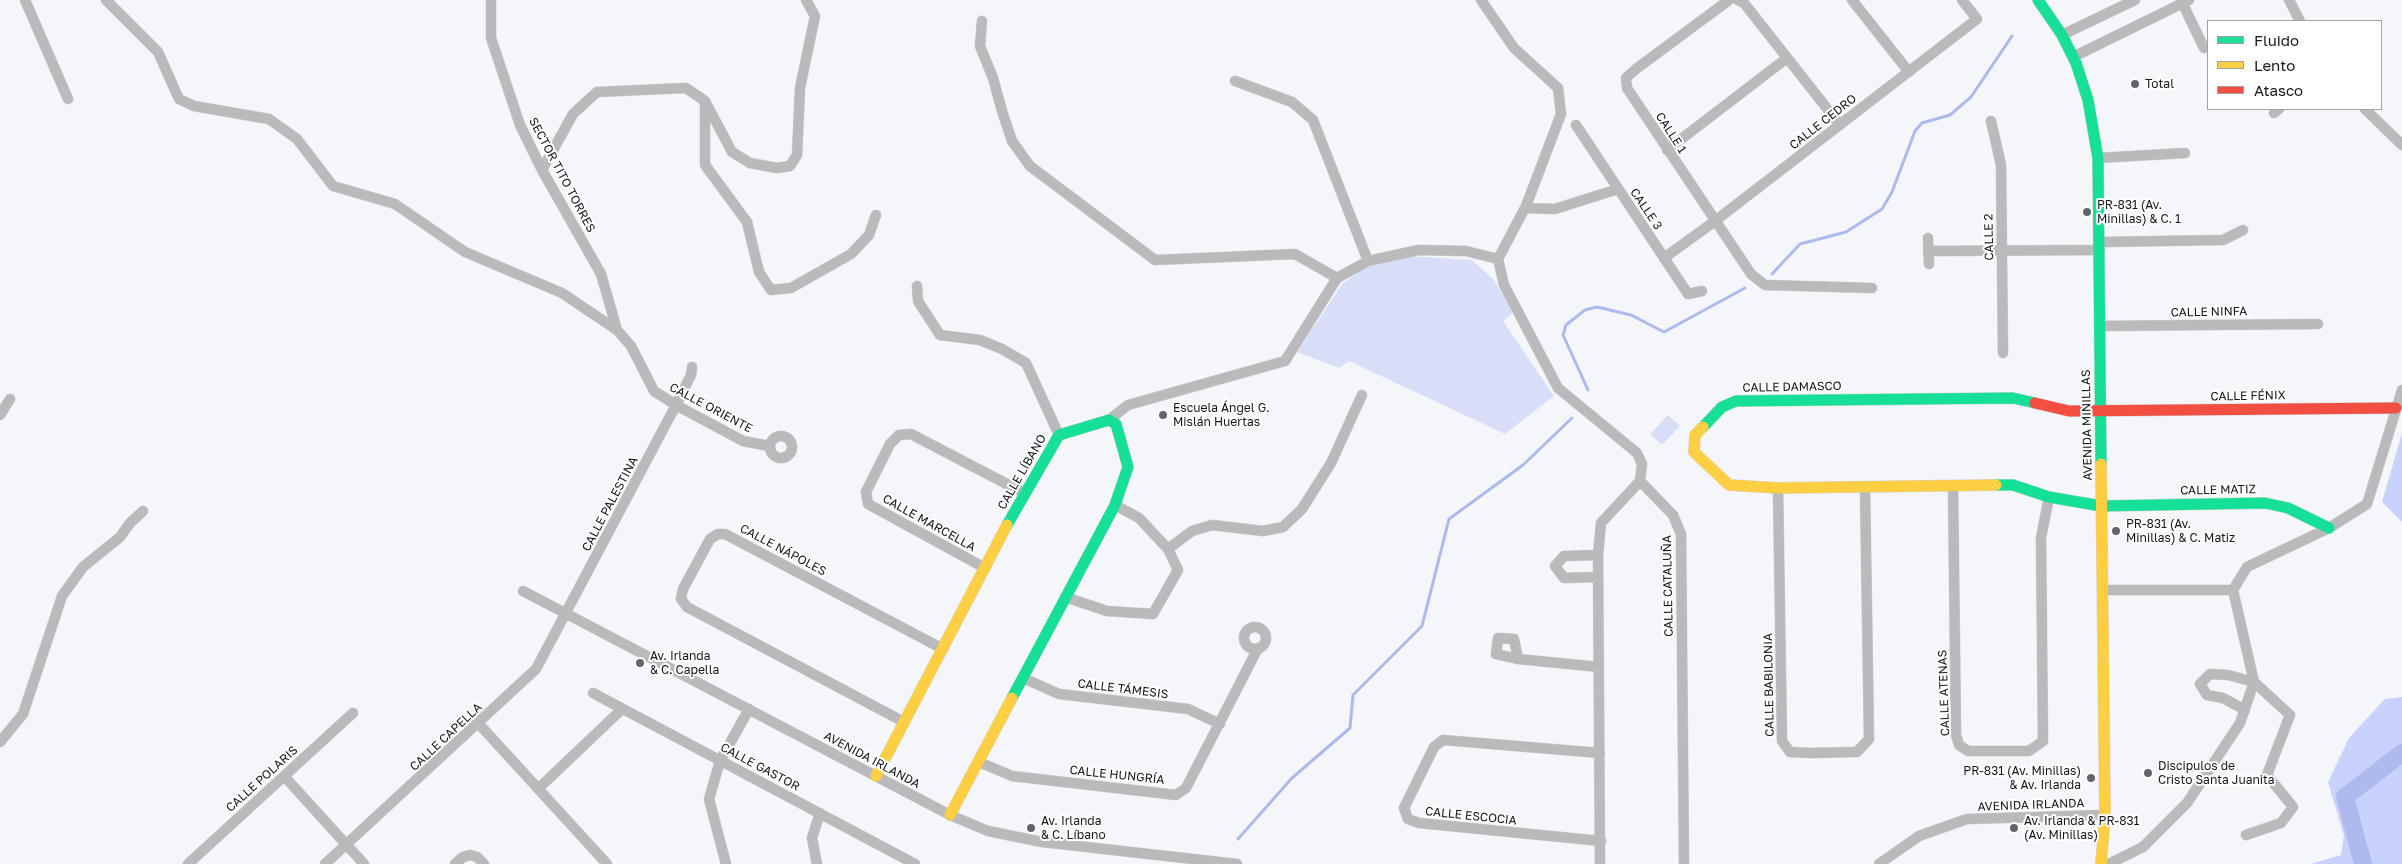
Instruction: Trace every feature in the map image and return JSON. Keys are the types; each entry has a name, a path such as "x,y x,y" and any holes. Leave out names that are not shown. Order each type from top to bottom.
{"street":[{"path":"24,0 68,99"},
{"path":"106,0 158,52 179,99 194,106 269,119 297,139 333,186 395,204 465,252 562,293 617,330"},
{"name":"SECTOR TITO TORRES","path":"491,0 491,38 520,124 542,170 601,274 617,330"},
{"path":"542,170 573,114 596,92 686,88 705,102 732,152 750,163 777,168 790,166 797,156 800,88 815,16 806,0"},
{"path":"1481,0 1514,48 1558,88 1561,114 1525,208 1498,259 1504,285 1558,388 1637,454 1642,464 1640,481 1601,522 1598,555 1600,864"},
{"name":"CALLE 1","path":"1729,0 1626,78 1626,88 1749,272 1765,285 1872,288"},
{"path":"1738,0 1744,3 1840,125"},
{"path":"1852,0 1909,72"},
{"name":"CALLE CEDRO","path":"1664,258 1715,221 1977,19 1962,0"},
{"name":"AVENIDA MINILLAS","path":"2038,0 2062,35 2073,57 2088,100 2098,158 2105,815 2101,864"},
{"path":"2062,35 2135,0"},
{"path":"2289,0 2299,20"},
{"path":"2073,57 2184,1 2204,48"},
{"path":"982,21 980,46 993,78 1012,141 1030,166 1155,260 1295,254 1337,278"},
{"path":"1667,150 1787,58"},
{"path":"1235,81 1292,102 1313,120 1368,261"},
{"path":"705,102 705,165 747,222 759,272 771,290 791,288 851,254 869,236 876,216"},
{"path":"2366,110 2402,145"},
{"name":"CALLE 2","path":"1991,121 2001,165 2003,353"},
{"name":"CALLE 3","path":"1576,126 1688,294 1702,291"},
{"path":"2098,158 2185,153"},
{"path":"1525,208 1555,209 1618,188"},
{"path":"1928,250 2002,250 2223,240 2243,230"},
{"path":"1928,238 1929,264"},
{"path":"950,815 1115,504 1128,467 1116,424 1109,420 1128,405 1285,361 1337,278 1368,261 1418,250 1466,251 1498,259"},
{"path":"917,286 918,302 940,335 980,340 1002,349 1026,363 1059,435"},
{"name":"CALLE NINFA","path":"2100,326 2318,324"},
{"name":"CALLE ORIENTE","path":"617,330 631,346 654,390 676,406 743,441 769,446"},
{"name":"CALLE PALESTINA","path":"566,614 676,406 691,375 692,367"},
{"path":"2108,864 2143,847 2187,803 2240,723 2254,682 2233,590 2247,567 2329,528 2367,504 2402,390"},
{"path":"1168,549 1192,531 1212,525 1263,530 1283,527 1302,509 1331,463 1362,395"},
{"name":"CALLE DAMASCO","path":"2100,411 2069,411 2013,398 1736,401 1722,408 1695,435 1694,452 1729,484 1778,488 2013,485 2050,497 2101,506"},
{"path":"0,415 10,399"},
{"name":"CALLE FÉNIX","path":"2100,411 2396,408"},
{"name":"CALLE LÍBANO","path":"876,776 1024,494 1059,435 1109,420"},
{"name":"CALLE MARCELLA","path":"985,568 868,504 866,492 890,444 899,435 911,434 1024,494"},
{"name":"CALLE CATALUÑA","path":"1640,481 1673,515 1681,534 1684,864"},
{"name":"CALLE ATENAS","path":"1953,486 1956,735 1959,745 1968,752 2029,752 2043,741 2041,538 2050,497"},
{"name":"CALLE BABILONIA","path":"1778,488 1782,741 1790,752 1810,754 1857,752 1869,739 1865,487"},
{"name":"CALLE MATIZ","path":"2101,506 2265,503 2288,508 2329,528"},
{"path":"1065,597 1106,611 1153,614 1178,570 1168,549 1139,518 1115,504"},
{"path":"0,742 23,714 62,596 83,567 120,537 130,523 144,511"},
{"name":"CALLE NÁPOLES","path":"904,722 687,607 681,599 683,589 710,539 718,534 725,534 943,649"},
{"path":"1598,555 1564,556 1555,566 1564,578 1598,577"},
{"path":"2102,590 2233,590"},
{"name":"AVENIDA IRLANDA","path":"523,591 950,815 988,831 1042,842 1237,864"},
{"name":"CALLE CAPELLA","path":"325,864 479,724 536,669 566,614"},
{"name":"CALLE HUNGRÍA","path":"978,762 1012,776 1176,794 1186,788 1258,648"},
{"path":"1518,660 1599,667"},
{"path":"2244,710 2223,698 2207,695 2200,684 2210,674 2228,675 2254,682 2290,716 2267,775 2293,807 2281,823 2246,835"},
{"name":"CALLE TÁMESIS","path":"1023,678 1059,694 1188,709 1220,724"},
{"name":"CALLE GASTOR","path":"593,693 915,864"},
{"path":"539,788 622,709"},
{"path":"726,864 709,799 720,761 748,709"},
{"name":"CALLE POLARIS","path":"188,864 353,713"},
{"path":"479,724 608,864"},
{"name":"CALLE ESCOCIA","path":"1600,753 1443,740 1434,747 1404,808 1408,819 1419,823 1601,841"},
{"path":"284,776 364,864"},
{"path":"817,864 812,838 820,813"},
{"name":"AVENIDA IRLANDA","path":"1879,864 1919,836 1967,819 2105,815"},
{"path":"455,864 463,857 470,855 477,856 484,864"}],"shaded area":[{"path":"1409,256 1472,260 1494,280 1513,313 1503,321 1554,396 1505,434 1349,361 1339,368 1297,352 1343,283 1365,268"},
{"path":"1668,415 1680,426 1662,445 1650,434"},
{"path":"2402,433 2402,522 2382,502"},
{"path":"2402,697 2402,864 2310,864 2341,855 2344,836 2328,782 2349,738 2385,699"}],"waterway":[{"path":"1772,274 1800,244 1846,232 1882,209 1892,192 1915,131 1922,123 1950,115 1971,97 2012,36"},
{"path":"1588,390 1563,335 1566,325 1585,310 1597,307 1631,315 1664,332 1745,288"},
{"path":"1238,839 1292,778 1350,728 1353,695 1422,626 1449,519 1523,465 1572,418"},
{"path":"2363,864 2345,797 2402,753"}],"traffic: fast":[{"path":"2038,0 2062,35 2076,63 2088,100 2098,158 2101,464"},
{"path":"1703,427 1722,407 1736,401 2013,398 2035,403"},
{"path":"1007,525 1059,435 1109,420 1116,424 1128,467 1115,505 1012,698"},
{"path":"1996,485 2013,485 2049,497 2101,506 2265,503 2288,508 2329,528"}],"traffic: slow":[{"path":"1703,427 1695,435 1694,452 1729,485 1778,488 1996,485"},
{"path":"2101,464 2105,815 2101,864"},
{"path":"876,776 1007,525"},
{"path":"950,815 1012,698"}],"traffic: jam":[{"path":"2035,403 2069,411 2396,408"}],"place":[{"name":"Total","path":"2135,84"},
{"name":"PR-831 (Av. Minillas) & C. 1","path":"2087,212"},
{"name":"Escuela Ángel G. Mislán Huertas","path":"1163,415"},
{"name":"PR-831 (Av. Minillas) & C. Matiz","path":"2116,531"},
{"name":"Av. Irlanda & C. Capella","path":"640,663"},
{"name":"Discipulos de Cristo Santa Juanita","path":"2148,773"},
{"name":"PR-831 (Av. Minillas) & Av. Irlanda","path":"2091,778"},
{"name":"Av. Irlanda & C. Líbano","path":"1031,828"},
{"name":"Av. Irlanda & PR-831 (Av. Minillas)","path":"2014,828"}]}
